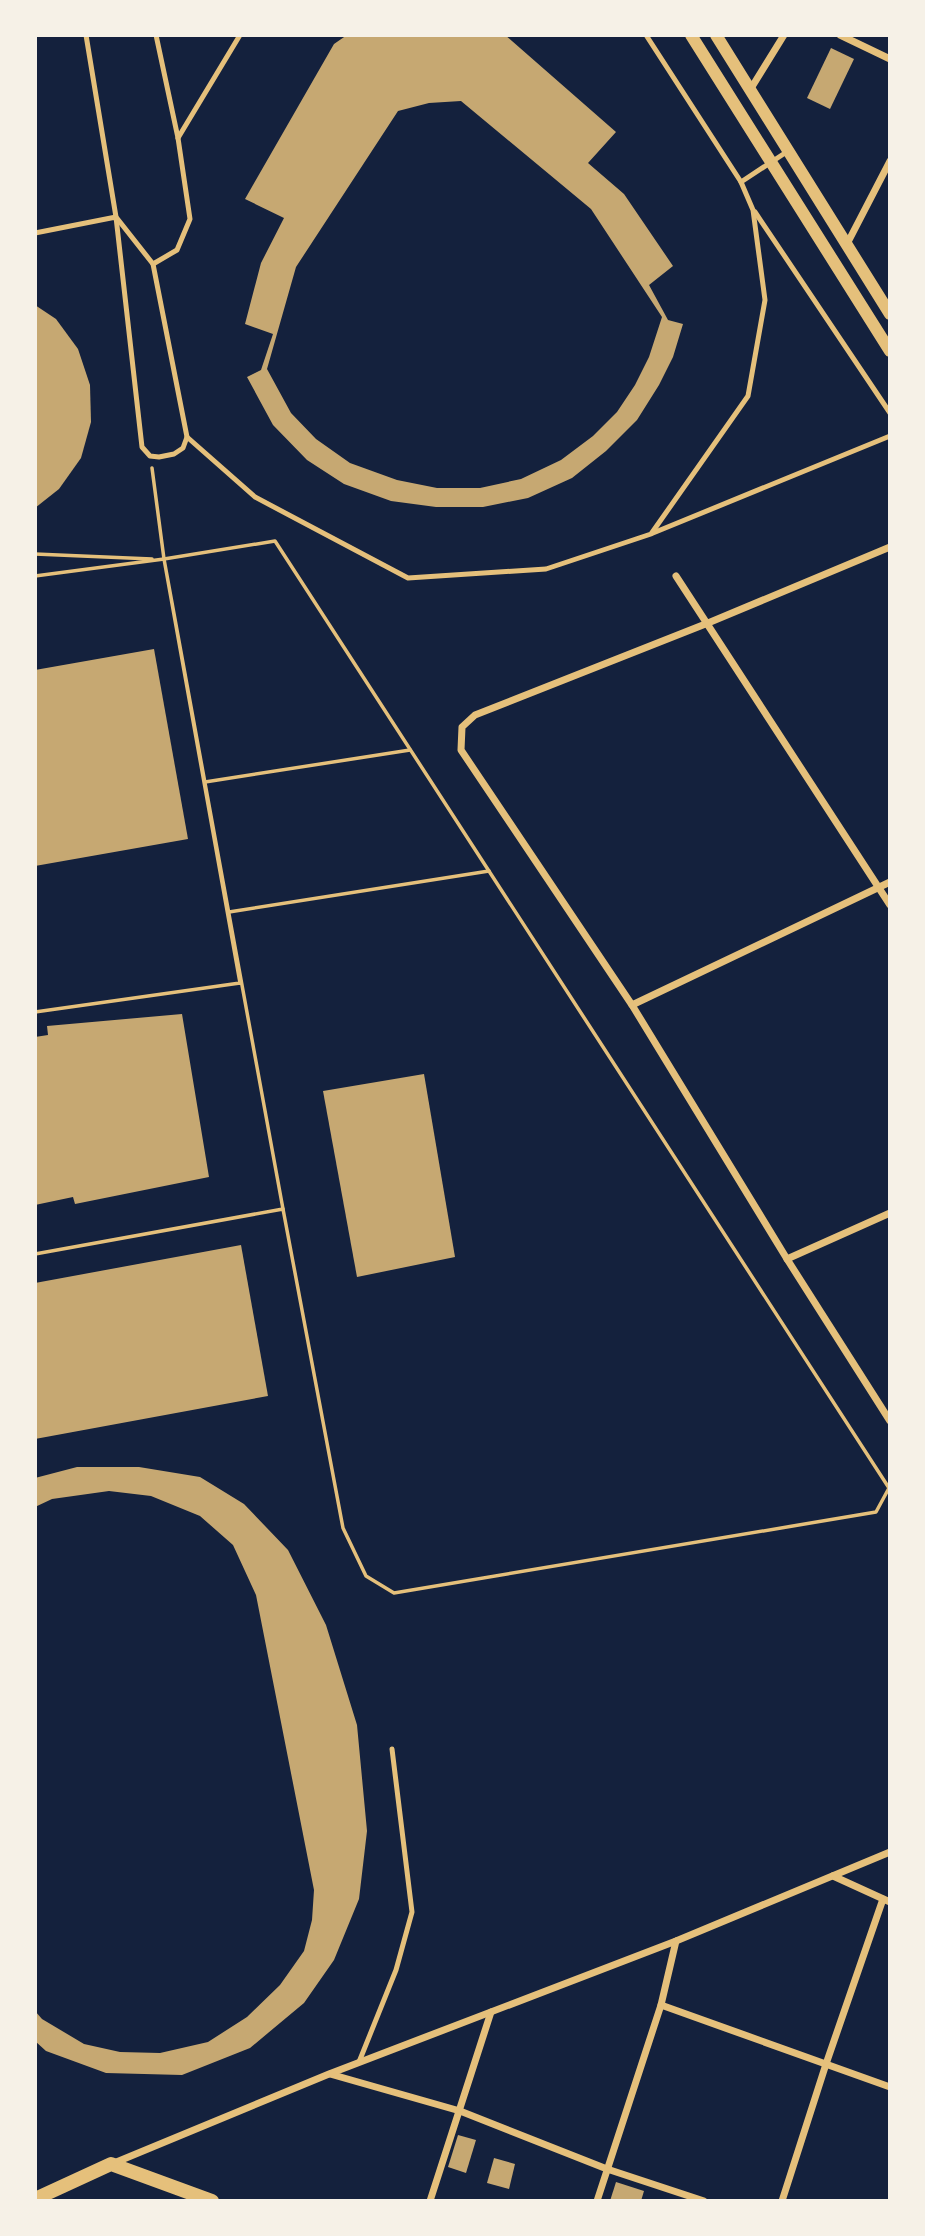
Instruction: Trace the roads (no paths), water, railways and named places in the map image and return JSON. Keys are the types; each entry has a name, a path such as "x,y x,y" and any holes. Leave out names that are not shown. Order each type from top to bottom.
{"main road":[{"path":"35,2199 111,2164 212,2201"}],"street":[{"path":"691,35 890,351"},
{"path":"716,35 890,314"},
{"path":"750,90 784,35"},
{"path":"840,35 890,58"},
{"path":"846,245 890,161"},
{"path":"890,547 708,623 475,715 462,727 461,750 632,1005 787,1259 890,1421"},
{"path":"676,576 890,905"},
{"path":"632,1005 890,882"},
{"path":"787,1259 890,1213"},
{"path":"111,2164 359,2062 676,1941 890,1852"},
{"path":"782,2201 826,2064 887,1900 832,1876"},
{"path":"597,2201 661,2005 676,1941"},
{"path":"661,2005 890,2087"},
{"path":"430,2201 491,2012"},
{"path":"329,2074 460,2111 607,2169 704,2201"}],"lane":[{"path":"86,35 116,217 142,447 150,456 174,454 183,448 187,437 153,264 116,217"},
{"path":"153,264 177,250 190,219 178,138 156,35"},
{"path":"178,138 240,35"},
{"path":"646,35 741,182 754,210 890,413"},
{"path":"741,182 788,151"},
{"path":"651,534 748,396 765,300 754,210"},
{"path":"35,233 116,217"},
{"path":"187,437 256,497 408,578 546,569 651,534 890,436"},
{"path":"359,2062 396,1970 412,1913 392,1749"}]}
